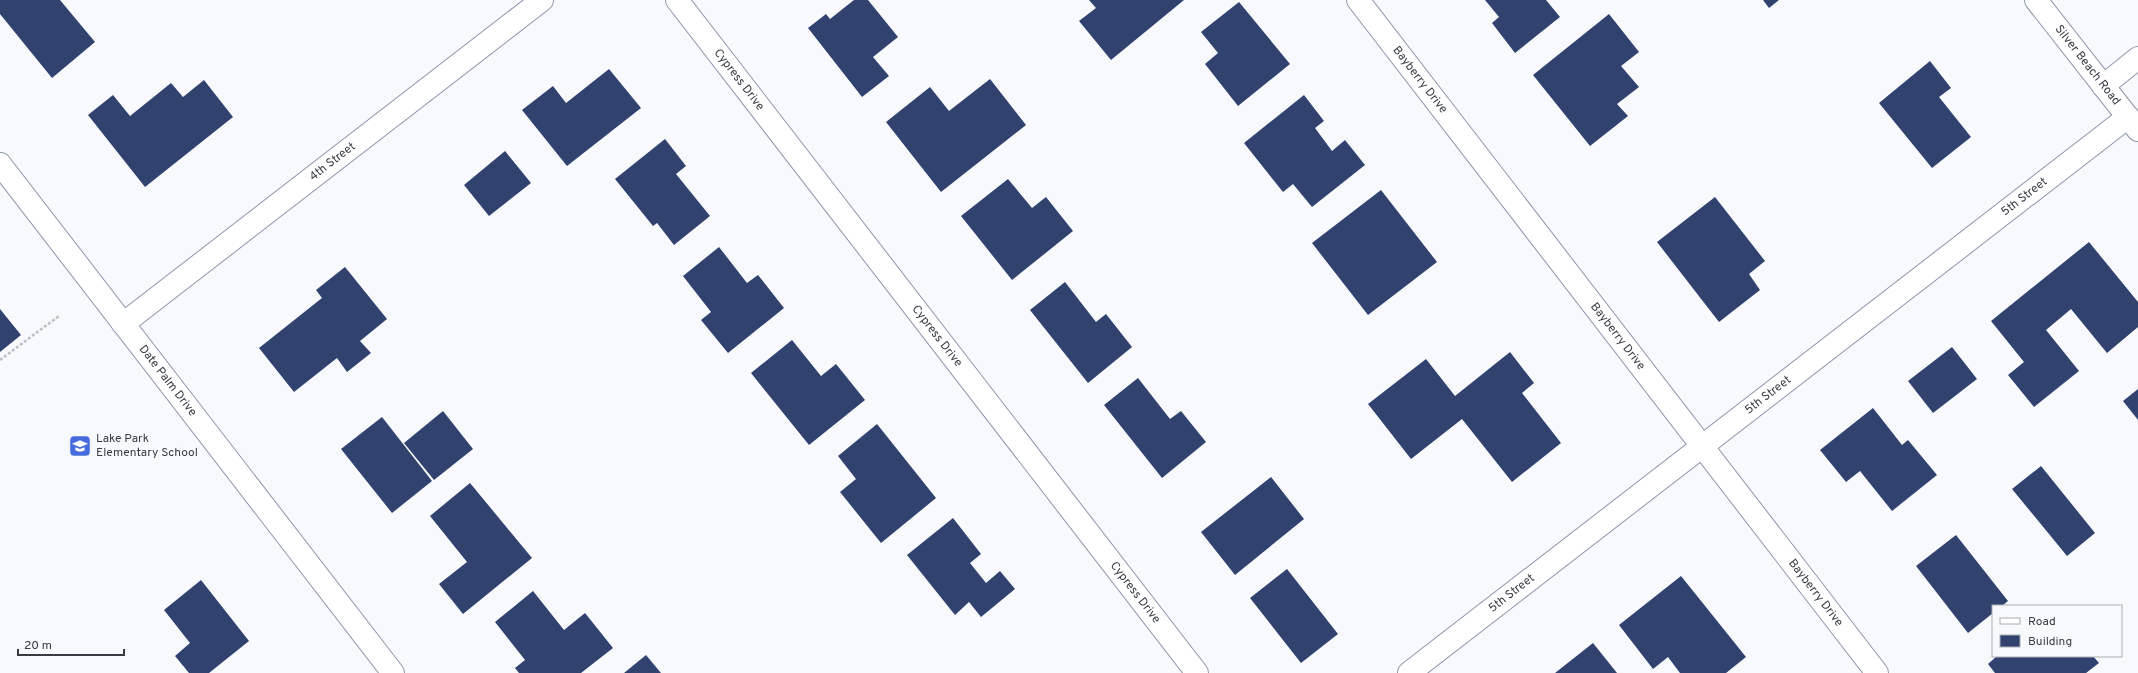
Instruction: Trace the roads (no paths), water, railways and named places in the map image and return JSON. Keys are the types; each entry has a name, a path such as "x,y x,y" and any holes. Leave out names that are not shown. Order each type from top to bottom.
{"street":[{"name":"4th Street","path":"123,324 542,0"},
{"name":"Cypress Drive","path":"677,0 1197,673"},
{"name":"Bayberry Drive","path":"1358,0 1877,673"},
{"name":"Silver Beach Road","path":"2036,0 2133,123"},
{"path":"2104,86 2138,58"},
{"name":"5th Street","path":"1409,673 1703,446 2133,123"},
{"name":"Date Palm Drive","path":"0,164 393,673"}],"place":[{"name":"Lake Park Elementary School","path":"80,446"}]}
